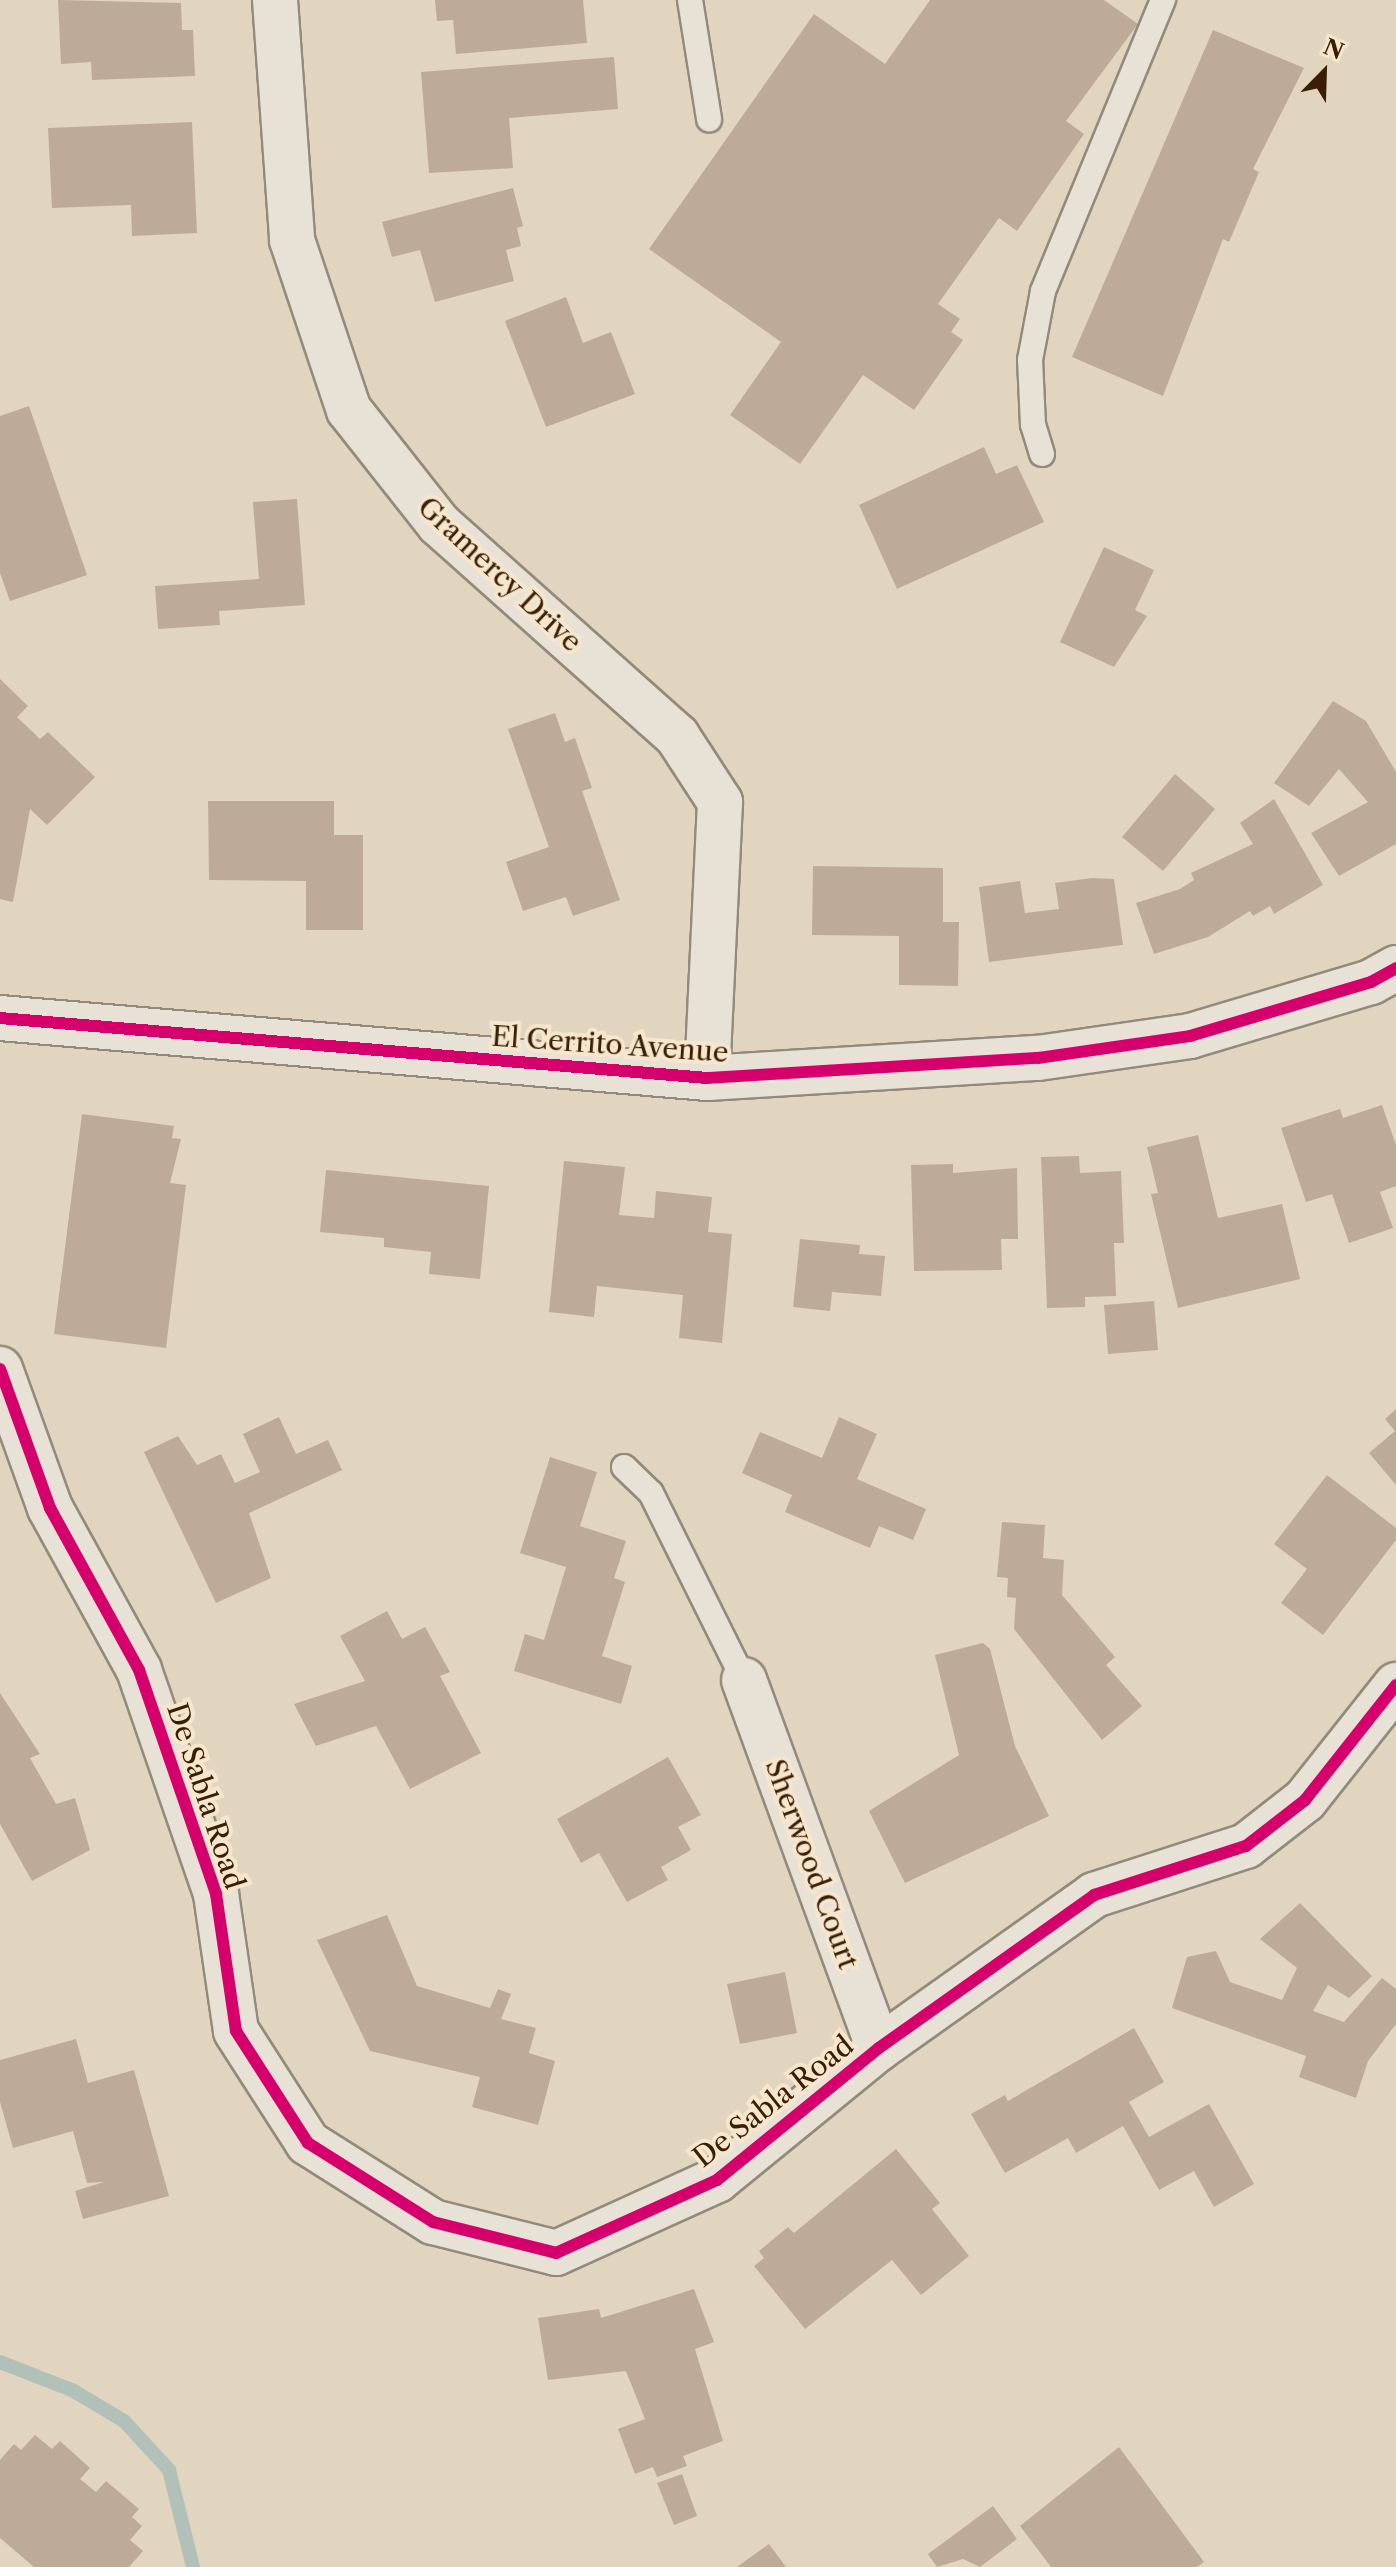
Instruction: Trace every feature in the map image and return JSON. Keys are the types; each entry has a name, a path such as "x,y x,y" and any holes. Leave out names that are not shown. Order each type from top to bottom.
{"street":[{"name":"Gramercy Drive","path":"275,0 292,240 349,410 439,524 677,736 720,802 707,1078"},
{"name":"El Cerrito Avenue","path":"0,1018 707,1078 1038,1058 1190,1036 1371,982 1396,968"},
{"name":"De Sabla Road","path":"0,1369 50,1508 139,1670 216,1894 236,2031 308,2143 433,2222 556,2253 717,2180 879,2048 1094,1895 1246,1846 1305,1800 1396,1685"},
{"name":"Sherwood Court","path":"744,1680 879,2048"}],"lane":[{"path":"690,0 709,119"},
{"path":"1042,454 1033,425 1030,360 1043,291 1163,0"},
{"path":"624,1467 651,1493 744,1680"}],"building":[{"path":"58,0 181,3 182,30 193,30 195,76 92,80 91,62 61,64"},
{"path":"435,0 583,0 587,43 456,54 453,20 437,21"},
{"path":"930,0 1104,0 1138,24 1066,121 1084,134 1017,231 999,218 938,304 960,319 951,332 963,340 914,410 863,375 800,464 730,415 781,342 649,249 814,14 885,64"},
{"path":"1213,30 1304,68 1253,169 1259,172 1229,242 1223,239 1163,396 1072,357"},
{"path":"614,57 618,109 509,118 513,168 429,173 421,72"},
{"path":"192,122 197,233 132,236 131,205 52,208 48,128"},
{"path":"513,188 523,226 517,228 521,246 506,250 514,281 435,302 420,250 392,257 382,222"},
{"path":"566,297 583,343 611,332 635,394 546,427 505,321"},
{"path":"29,406 87,575 10,601 0,573 0,416"},
{"path":"984,447 996,474 1017,465 1044,522 897,589 859,505"},
{"path":"297,499 305,605 219,611 220,625 158,629 155,586 259,579 253,502"},
{"path":"1104,547 1154,570 1135,610 1147,616 1114,667 1060,642"},
{"path":"0,679 28,706 17,717 40,739 48,732 95,777 47,825 30,809 13,902 0,899"},
{"path":"1333,701 1366,721 1396,772 1396,844 1339,876 1311,833 1368,802 1339,769 1309,806 1274,783"},
{"path":"555,713 565,742 575,738 592,788 582,791 620,900 573,916 566,897 523,911 506,862 549,847 508,729"},
{"path":"1175,774 1215,809 1163,871 1122,837"},
{"path":"1274,799 1323,885 1274,914 1270,906 1253,916 1250,911 1208,937 1154,954 1136,903 1180,889 1194,880 1191,873 1253,844 1240,823"},
{"path":"208,801 334,801 334,835 363,835 363,930 306,930 306,881 209,880"},
{"path":"813,866 943,868 943,922 959,922 958,986 899,985 899,936 812,935"},
{"path":"1092,878 1114,879 1123,945 989,962 979,887 1020,881 1025,913 1059,909 1055,883"},
{"path":"1382,1105 1396,1145 1396,1186 1380,1192 1393,1228 1349,1243 1332,1194 1306,1202 1281,1128 1340,1109 1343,1118"},
{"path":"82,1114 174,1126 172,1138 181,1139 170,1183 186,1185 166,1348 54,1334"},
{"path":"1198,1135 1218,1218 1282,1204 1300,1279 1178,1308 1151,1194 1158,1193 1147,1147"},
{"path":"1079,1156 1080,1173 1121,1171 1124,1243 1114,1243 1116,1296 1085,1297 1085,1307 1047,1308 1041,1157"},
{"path":"564,1161 625,1167 619,1215 654,1218 656,1191 712,1197 708,1232 732,1234 722,1343 679,1338 683,1295 597,1286 594,1317 549,1312"},
{"path":"953,1164 953,1173 1017,1168 1018,1239 1001,1239 1002,1270 914,1271 911,1165"},
{"path":"326,1170 489,1186 480,1279 429,1274 431,1252 384,1247 384,1238 320,1232"},
{"path":"800,1239 860,1245 859,1254 885,1256 881,1296 832,1292 830,1311 793,1307"},
{"path":"1154,1301 1158,1350 1108,1354 1104,1305"},
{"path":"1396,1409 1396,1485 1369,1453 1395,1431 1385,1419"},
{"path":"279,1417 296,1454 328,1440 342,1470 249,1513 271,1578 216,1603 144,1452 178,1436 197,1465 221,1454 235,1483 260,1472 243,1434"},
{"path":"839,1417 877,1434 857,1479 926,1509 913,1540 879,1526 870,1548 785,1512 792,1495 742,1473 760,1432 822,1458"},
{"path":"550,1457 597,1472 580,1526 626,1541 614,1578 625,1582 602,1656 632,1666 621,1704 514,1671 525,1634 544,1640 566,1567 520,1553"},
{"path":"1327,1475 1396,1528 1396,1540 1323,1635 1281,1603 1307,1569 1274,1544"},
{"path":"1002,1522 1045,1525 1043,1558 1064,1560 1062,1595 1115,1657 1106,1665 1142,1706 1102,1740 1014,1629 1016,1598 1007,1597 1008,1578 997,1577"},
{"path":"387,1611 402,1639 425,1627 450,1672 440,1676 481,1753 410,1789 376,1726 316,1746 294,1704 365,1681 340,1636"},
{"path":"983,1643 990,1649 1015,1746 1049,1816 905,1883 869,1811 959,1755 935,1655"},
{"path":"0,1693 40,1754 30,1758 56,1804 75,1798 90,1850 32,1881 0,1824"},
{"path":"668,1757 701,1815 678,1827 691,1850 661,1867 668,1880 627,1902 599,1853 581,1863 557,1819"},
{"path":"1300,1903 1372,1976 1349,1998 1328,1985 1313,2011 1344,2022 1382,1978 1396,1989 1396,2024 1368,2061 1356,2098 1299,2077 1306,2056 1172,2008 1187,1957 1216,1951 1230,1982 1282,2000 1297,1968 1260,1939"},
{"path":"387,1915 417,1986 490,2008 498,1989 511,1994 501,2019 536,2028 529,2053 555,2061 538,2125 472,2107 480,2077 370,2051 317,1940"},
{"path":"785,1972 797,2033 740,2044 727,1984"},
{"path":"1134,2028 1164,2082 1129,2102 1149,2137 1209,2104 1254,2184 1214,2207 1194,2171 1159,2190 1123,2126 1076,2153 1068,2138 1005,2173 971,2114 1005,2095 1008,2101"},
{"path":"76,2039 88,2083 134,2070 169,2196 83,2219 75,2191 104,2182 87,2183 73,2131 13,2148 0,2102 0,2060"},
{"path":"896,2149 940,2203 932,2209 969,2256 921,2295 892,2260 805,2329 754,2266 764,2258 759,2251 788,2227 794,2233"},
{"path":"694,2289 714,2342 695,2349 723,2441 683,2456 687,2466 657,2477 653,2467 635,2474 618,2429 645,2419 626,2371 548,2380 538,2318 599,2309 601,2318"},
{"path":"35,2435 52,2449 60,2441 90,2468 80,2479 96,2492 106,2481 139,2509 132,2517 142,2526 130,2540 143,2551 129,2567 34,2567 0,2538 0,2460 14,2444 21,2450"},
{"path":"1119,2447 1204,2562 1197,2567 1051,2567 1020,2526"},
{"path":"682,2474 697,2516 674,2525 657,2483"},
{"path":"993,2506 1017,2539 980,2567 963,2559 937,2567 928,2554"},
{"path":"769,2544 786,2567 737,2567"}],"waterway":[{"path":"0,2362 72,2390 124,2421 169,2470 193,2567"}],"cycle path":[{"path":"0,1018 707,1078 1038,1058 1190,1036 1371,982 1396,968"},
{"path":"0,1369 50,1508 139,1670 216,1894 236,2031 308,2143 433,2222 556,2253 717,2180 879,2048 1094,1895 1246,1846 1305,1800 1396,1685"}]}
